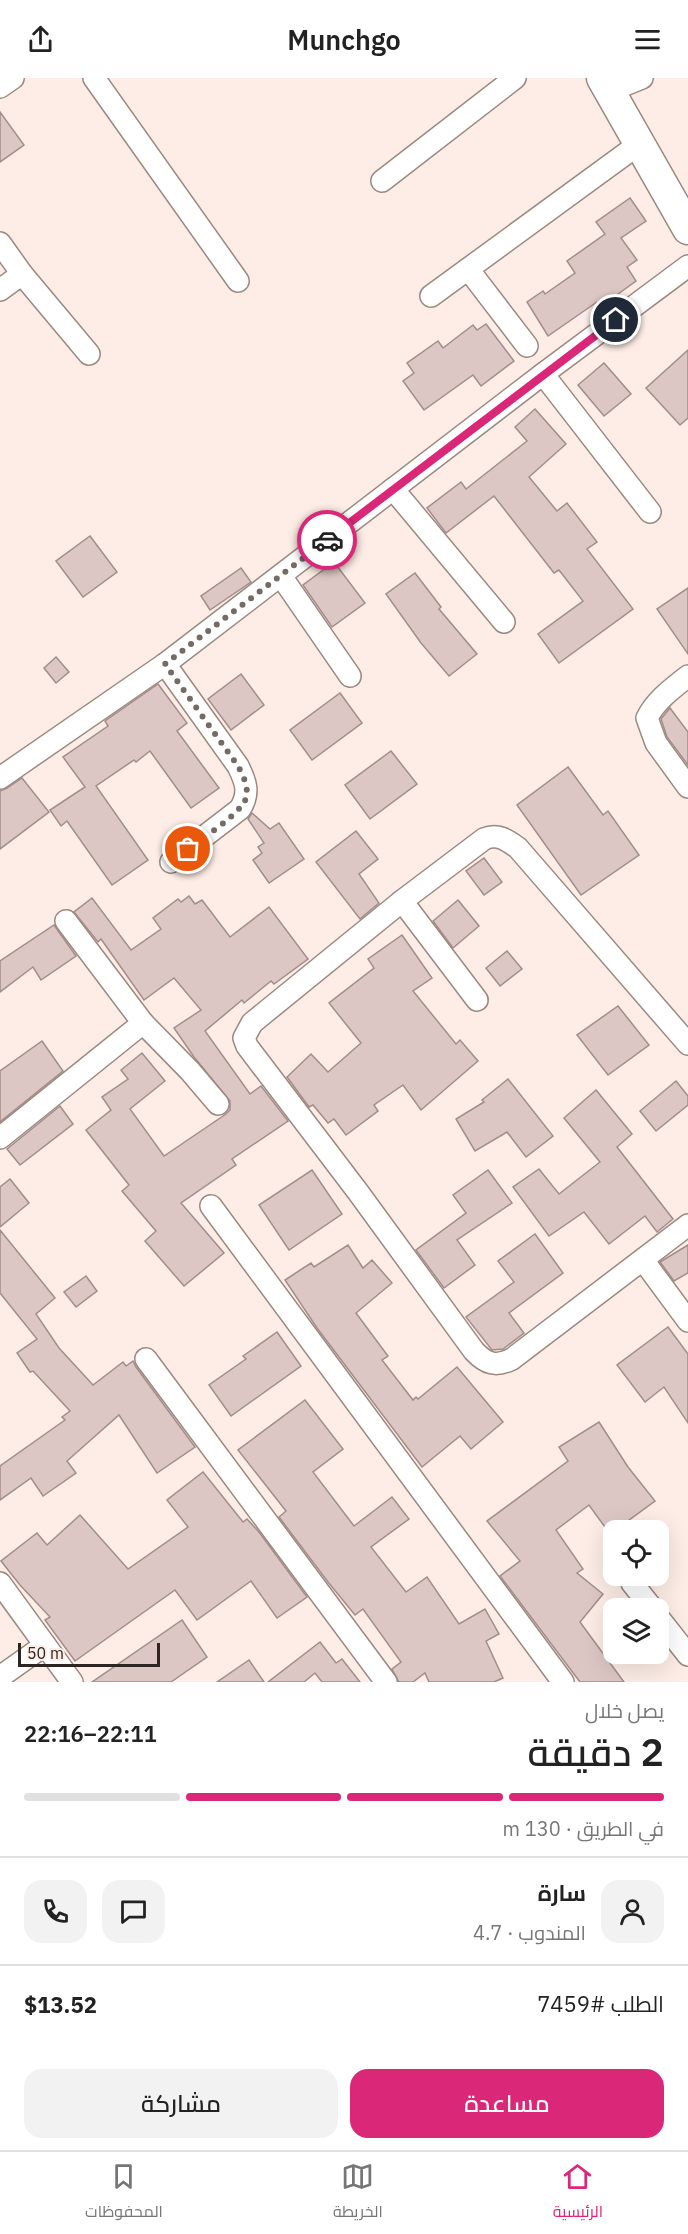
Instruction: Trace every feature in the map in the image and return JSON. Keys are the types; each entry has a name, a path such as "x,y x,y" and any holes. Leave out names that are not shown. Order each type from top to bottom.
{"main road":[{"path":"606,85 688,229"}],"street":[{"path":"0,87 13,78"},
{"path":"94,78 238,282"},
{"path":"382,181 515,78"},
{"path":"606,85 642,78"},
{"path":"431,296 639,144"},
{"path":"0,243 22,274 89,354"},
{"path":"0,778 165,664 543,374 688,266"},
{"path":"468,269 527,346"},
{"path":"0,290 22,274"},
{"path":"543,374 650,512"},
{"path":"393,489 504,622"},
{"path":"281,576 351,676"},
{"path":"165,664 238,766 246,782 246,799 240,809 171,862"},
{"path":"688,676 665,695 646,718 656,743 688,787"},
{"path":"688,1044 518,848 500,837 491,836 402,901 252,1023 244,1038 247,1046 358,1192 474,1351 490,1364 503,1364 512,1359 688,1225"},
{"path":"402,901 477,1000"},
{"path":"66,921 143,1023 190,1071 218,1104"},
{"path":"0,1138 143,1023"},
{"path":"211,1206 563,1682"},
{"path":"643,1260 688,1321"},
{"path":"146,1359 386,1682"},
{"path":"0,1583 72,1682"},
{"path":"634,1586 644,1598"},
{"path":"669,1631 688,1655"},
{"path":"0,1677 45,1645"}],"building":[{"path":"0,112 24,145 0,162"},
{"path":"630,198 646,221 621,238 637,260 627,267 636,281 600,307 597,302 548,336 527,302 543,291 545,294 575,273 567,261 605,234 596,222"},
{"path":"486,324 514,361 481,386 473,375 424,410 403,381 414,373 407,363 438,341 443,348 473,325 477,330"},
{"path":"688,350 688,418 680,425 646,388"},
{"path":"604,363 631,394 604,416 578,385"},
{"path":"535,409 566,444 529,477 557,511 567,503 597,542 587,549 633,609 559,663 538,634 583,601 559,570 554,573 494,496 446,533 427,508 461,482 466,489 527,441 515,427"},
{"path":"90,536 117,572 83,597 56,561"},
{"path":"334,562 365,603 332,627 303,585"},
{"path":"241,568 251,582 210,610 201,596"},
{"path":"415,573 441,607 439,609 477,654 449,676 421,643 386,594"},
{"path":"688,588 688,654 657,609"},
{"path":"56,657 69,672 56,683 44,668"},
{"path":"241,674 264,705 231,730 208,699"},
{"path":"158,684 187,723 177,731 219,788 191,808 150,751 96,786 148,860 112,885 67,821 61,826 50,810 85,787 63,757 108,726 105,721"},
{"path":"340,693 362,723 312,760 290,730"},
{"path":"670,708 688,732 688,765 667,737 661,719"},
{"path":"391,751 417,784 370,819 345,785"},
{"path":"568,767 603,815 608,811 639,855 581,895 517,805"},
{"path":"22,778 49,812 0,849 0,791"},
{"path":"252,813 270,829 279,823 304,859 269,883 253,860 262,853 258,847 264,843 248,819"},
{"path":"356,831 378,859 359,874 379,903 360,919 316,862"},
{"path":"484,858 502,882 484,895 466,871"},
{"path":"189,896 195,904 202,900 230,937 269,907 308,959 274,984 271,981 244,1003 242,1000 205,1031 250,1094 261,1086 288,1121 232,1159 236,1165 181,1203 224,1253 184,1286 145,1241 156,1231 122,1191 129,1185 86,1130 111,1110 102,1097 128,1079 121,1070 142,1053 165,1081 130,1109 164,1156 226,1114 230,1110 230,1101 174,1028 201,1010 174,978 144,1000 101,939 98,942 74,912 92,898 131,950 161,929 153,918 178,899 181,902"},
{"path":"458,900 479,926 453,948 433,921"},
{"path":"54,925 76,956 41,980 33,967 0,992 0,961"},
{"path":"402,935 432,978 413,991 456,1044 460,1040 478,1061 421,1110 403,1085 374,1105 378,1111 346,1135 334,1119 328,1123 313,1105 309,1107 287,1077 311,1054 328,1072 361,1043 329,1003 374,968 368,959"},
{"path":"507,951 522,969 500,986 486,968"},
{"path":"618,1006 649,1045 608,1075 577,1035"},
{"path":"42,1041 63,1071 0,1122 0,1071"},
{"path":"508,1079 553,1136 526,1157 507,1132 475,1151 456,1119 484,1102 482,1100"},
{"path":"676,1081 688,1096 688,1105 656,1131 640,1111"},
{"path":"596,1090 632,1134 617,1147 673,1219 657,1232 645,1216 609,1244 584,1212 549,1236 513,1187 539,1169 559,1194 600,1162 564,1118"},
{"path":"60,1106 73,1124 20,1165 7,1149"},
{"path":"312,1170 342,1214 289,1250 259,1205"},
{"path":"488,1170 512,1203 457,1240 475,1265 444,1288 416,1250 466,1213 453,1195"},
{"path":"10,1179 29,1203 0,1227 0,1187"},
{"path":"0,1230 55,1298 36,1314 59,1348 93,1385 123,1362 126,1366 133,1361 195,1447 157,1473 119,1415 67,1461 76,1473 43,1496 31,1478 0,1500 0,1466 65,1420 62,1417 70,1411 33,1371 30,1372 17,1353 37,1339 0,1293"},
{"path":"535,1234 563,1273 509,1313 524,1333 503,1349 492,1350 466,1317 514,1282 498,1261"},
{"path":"348,1245 363,1268 372,1260 392,1283 356,1313 388,1356 382,1360 413,1400 416,1397 418,1399 457,1367 503,1422 471,1449 460,1436 422,1467 317,1328 285,1280 311,1263 314,1267"},
{"path":"688,1245 688,1273 674,1281 660,1262"},
{"path":"86,1276 97,1291 76,1307 64,1292"},
{"path":"668,1327 688,1354 688,1423 664,1387 645,1402 617,1365"},
{"path":"277,1332 301,1366 231,1416 209,1385 246,1359 243,1356"},
{"path":"305,1400 343,1449 313,1472 354,1526 392,1497 409,1519 371,1547 406,1592 427,1577 459,1624 485,1609 499,1634 486,1641 503,1678 494,1682 429,1682 425,1673 413,1682 399,1682 392,1669 401,1662 363,1609 355,1615 279,1517 286,1511 238,1450"},
{"path":"599,1422 628,1467 655,1501 629,1520 603,1520 603,1524 589,1505 556,1530 583,1569 577,1573 603,1594 580,1622 603,1653 603,1664 611,1664 624,1682 580,1682 500,1576 520,1561 487,1521 568,1461 559,1447"},
{"path":"203,1472 243,1522 247,1519 259,1532 307,1597 277,1618 251,1581 197,1620 175,1590 75,1661 45,1620 50,1617 1,1561 37,1533 47,1545 80,1515 128,1569 188,1527 167,1500"},
{"path":"182,1620 207,1657 171,1682 92,1682"},
{"path":"320,1642 336,1663 342,1659 360,1682 322,1682 315,1673 304,1682 268,1682"},
{"path":"249,1660 264,1682 217,1682"}],"way so far":[{"path":"188,849 240,809 246,799 246,782 238,766 165,664 327,540"}],"route":[{"path":"327,540 616,320"}]}
